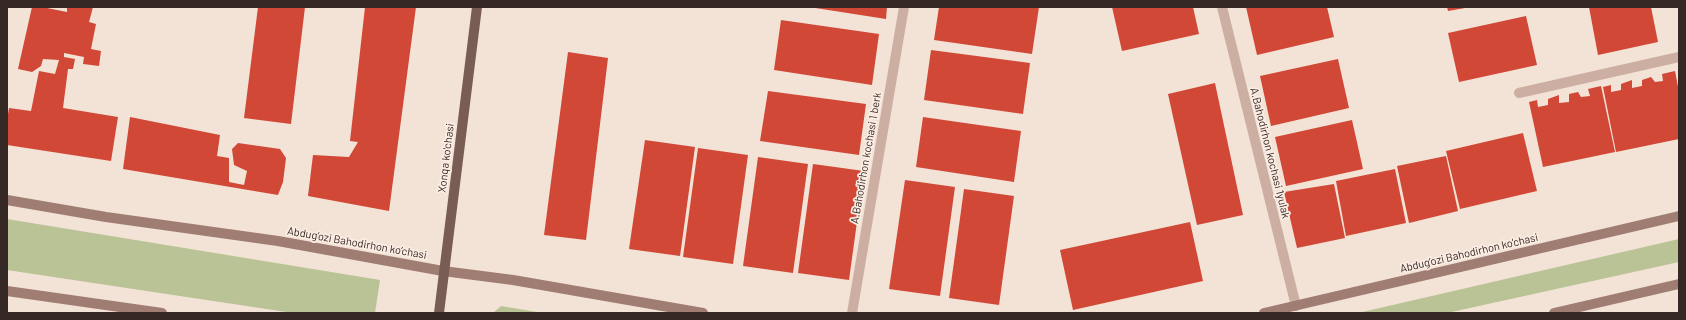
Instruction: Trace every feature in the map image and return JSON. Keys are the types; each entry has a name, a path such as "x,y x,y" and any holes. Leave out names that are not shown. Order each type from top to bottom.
{"main road":[{"name":"Xonqa ko'chasi","path":"439,313 443,271 477,7"},
{"name":"Abdug’ozi Bahodirhon ko’chasi","path":"7,200 106,217 278,241 443,271 513,280 703,313"},
{"name":"Abdug’ozi Bahodirhon ko’chasi","path":"1264,313 1679,216"},
{"path":"1554,313 1679,284"},
{"path":"7,291 162,313"}],"street":[{"name":"A.Bahodirhon kochasi 1 berk","path":"852,313 904,7"},
{"name":"A.Bahodirhon kochasi 1yulak","path":"1222,7 1296,306"},
{"path":"1519,93 1679,57"}],"green space":[{"path":"7,219 380,280 375,313 293,313 7,270"},
{"path":"1679,239 1679,262 1447,313 1358,313"},
{"path":"501,306 543,313 493,313"}],"building":[{"path":"32,7 42,7 67,12 67,7 93,7 89,22 96,24 91,49 101,51 99,66 83,64 84,57 64,53 64,57 75,59 73,69 68,69 63,108 118,117 111,161 7,145 7,120 9,108 31,111 39,71 55,74 59,60 43,59 41,66 32,72 18,69"},
{"path":"258,7 305,7 291,124 244,118"},
{"path":"365,7 416,7 389,211 308,196 313,155 349,157 358,142 350,141"},
{"path":"809,7 887,7 886,19"},
{"path":"939,7 1039,7 1032,54 934,40"},
{"path":"1112,7 1193,7 1199,34 1122,51"},
{"path":"1246,7 1327,7 1334,37 1257,55"},
{"path":"1447,7 1465,7 1465,8 1448,11"},
{"path":"1589,7 1651,7 1658,42 1598,55"},
{"path":"1526,16 1537,65 1459,82 1448,33"},
{"path":"781,20 879,34 872,85 774,70"},
{"path":"931,50 1030,63 1023,114 924,100"},
{"path":"568,52 608,58 586,240 544,235"},
{"path":"1338,59 1349,108 1271,126 1260,76"},
{"path":"1675,71 1679,92 1679,139 1616,152 1603,87 1611,85 1611,92 1621,90 1621,84 1632,80 1632,88 1642,86 1642,80 1651,77 1655,82 1663,81 1662,74"},
{"path":"1215,83 1243,215 1197,225 1168,94"},
{"path":"1601,86 1615,152 1543,167 1529,102 1537,100 1538,107 1548,105 1548,99 1559,95 1559,103 1569,102 1569,94 1578,92 1581,97 1590,96 1588,89"},
{"path":"768,91 866,104 859,155 760,141"},
{"path":"130,117 220,135 217,156 229,158 229,182 244,185 247,171 234,165 232,149 238,143 280,149 286,158 283,182 278,195 123,169"},
{"path":"923,117 1021,131 1014,182 916,167"},
{"path":"1352,120 1363,169 1286,186 1275,137"},
{"path":"1523,133 1537,191 1460,209 1446,151"},
{"path":"645,140 695,147 680,256 629,249"},
{"path":"698,148 748,155 733,264 683,257"},
{"path":"1446,156 1458,211 1409,223 1397,166"},
{"path":"758,157 808,164 793,273 743,266"},
{"path":"813,164 864,171 849,280 798,273"},
{"path":"1395,169 1406,223 1346,236 1336,181"},
{"path":"905,180 955,187 940,296 889,289"},
{"path":"1334,184 1345,238 1297,248 1284,192"},
{"path":"964,189 1014,196 999,305 949,298"},
{"path":"1190,222 1203,281 1073,310 1060,250"}]}
